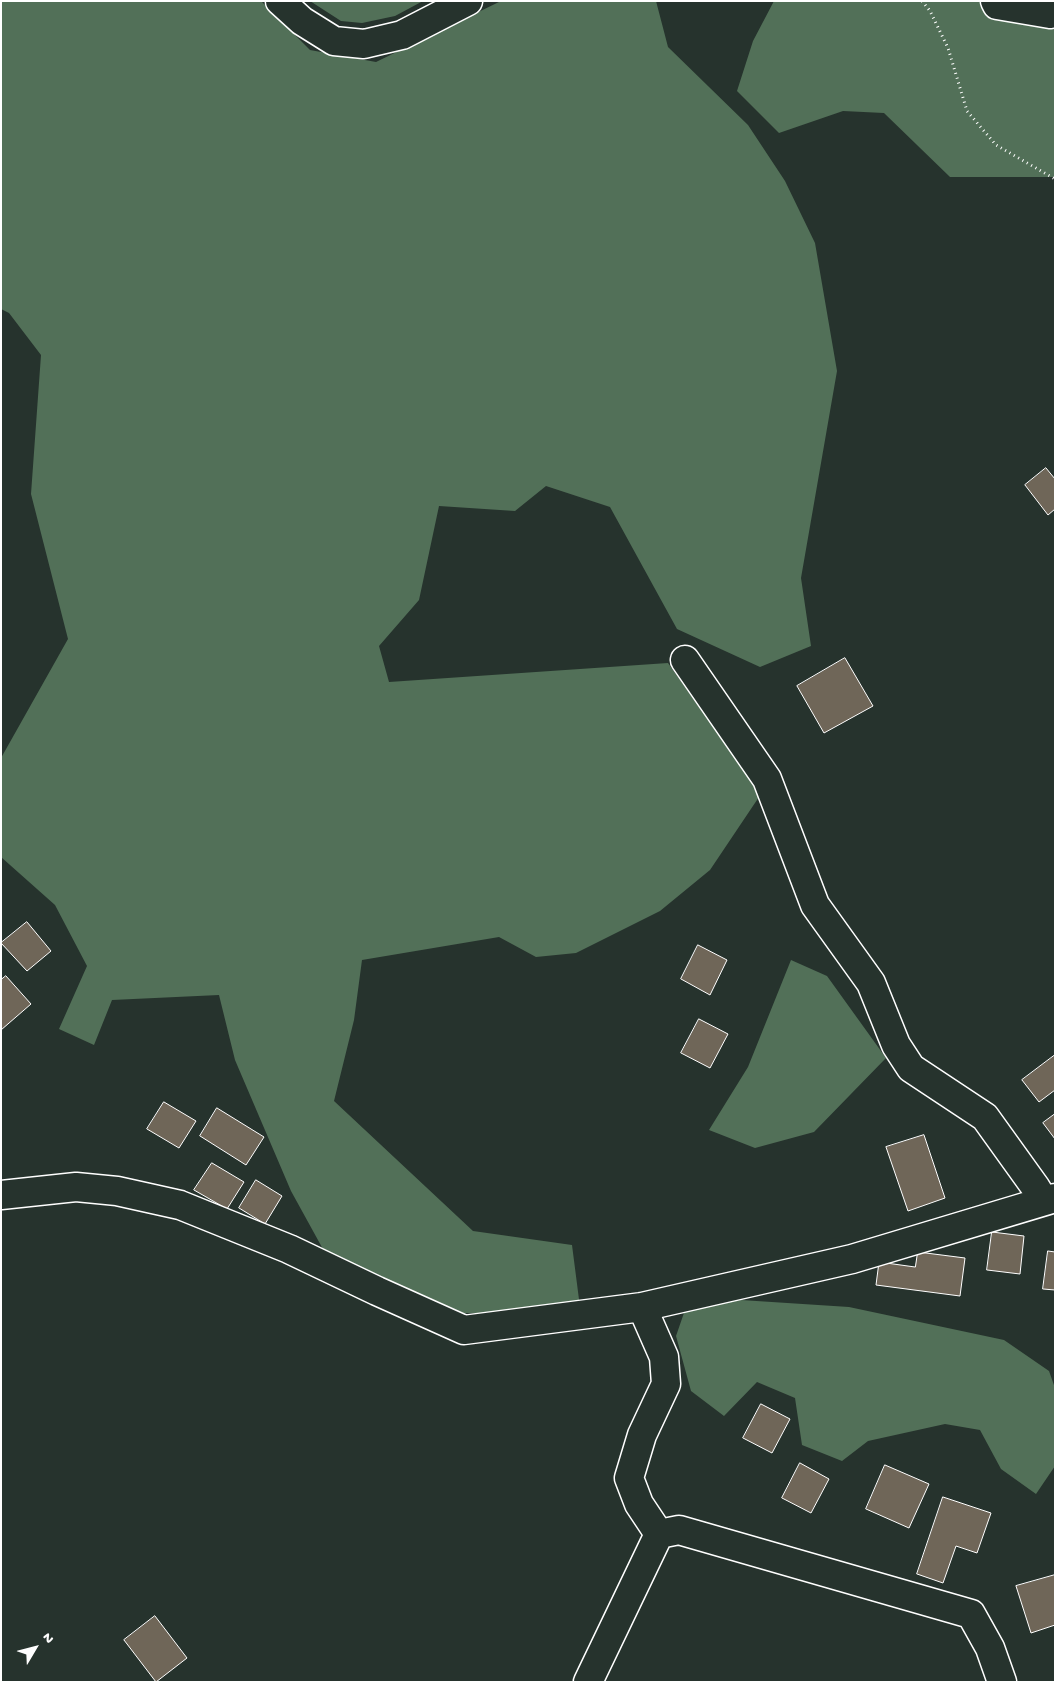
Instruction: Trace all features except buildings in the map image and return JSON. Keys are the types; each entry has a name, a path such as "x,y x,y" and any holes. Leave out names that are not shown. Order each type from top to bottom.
{"street":[{"path":"280,1 302,21 334,41 364,44 402,35 468,1"},
{"path":"995,1 998,5 1050,14 1055,13"},
{"path":"685,660 768,779 815,905 871,983 896,1045 912,1068 986,1118 1036,1188 1050,1200"},
{"path":"1,1195 76,1187 117,1191 180,1205 289,1250 464,1330 642,1306 852,1259 1050,1200"},
{"path":"642,1306 664,1357 666,1384 642,1436 629,1478 639,1504 659,1534"},
{"path":"659,1534 679,1530 971,1614 990,1648 1002,1682"},
{"path":"588,1682 659,1534"}],"path":[{"path":"922,1 930,12 948,48 967,111 996,146 1055,179"}],"green space":[{"path":"1,1 261,1 310,50 376,62 501,1 656,1 668,47 748,125 785,181 815,243 837,371 801,578 811,646 760,667 677,629 610,507 546,486 515,511 439,506 419,600 379,646 389,682 668,663 761,794 710,870 660,911 576,953 536,957 499,937 362,960 354,1020 334,1101 473,1231 572,1245 581,1315 463,1313 324,1251 291,1191 235,1060 219,995 112,1000 94,1045 59,1029 87,966 55,905 1,857 1,758 68,639 31,494 41,355 9,313 1,309"},
{"path":"310,1 423,1 395,16 362,23 341,21"},
{"path":"774,1 982,1 1055,23 1055,177 950,177 884,113 843,111 779,133 737,91 753,41"},
{"path":"791,960 827,976 886,1058 814,1132 755,1148 709,1130 748,1067"},
{"path":"741,1300 849,1307 1004,1340 1049,1371 1055,1388 1055,1466 1036,1494 1001,1469 980,1430 945,1424 868,1441 842,1461 802,1445 795,1398 757,1382 724,1416 691,1391 676,1336 685,1310"}]}
